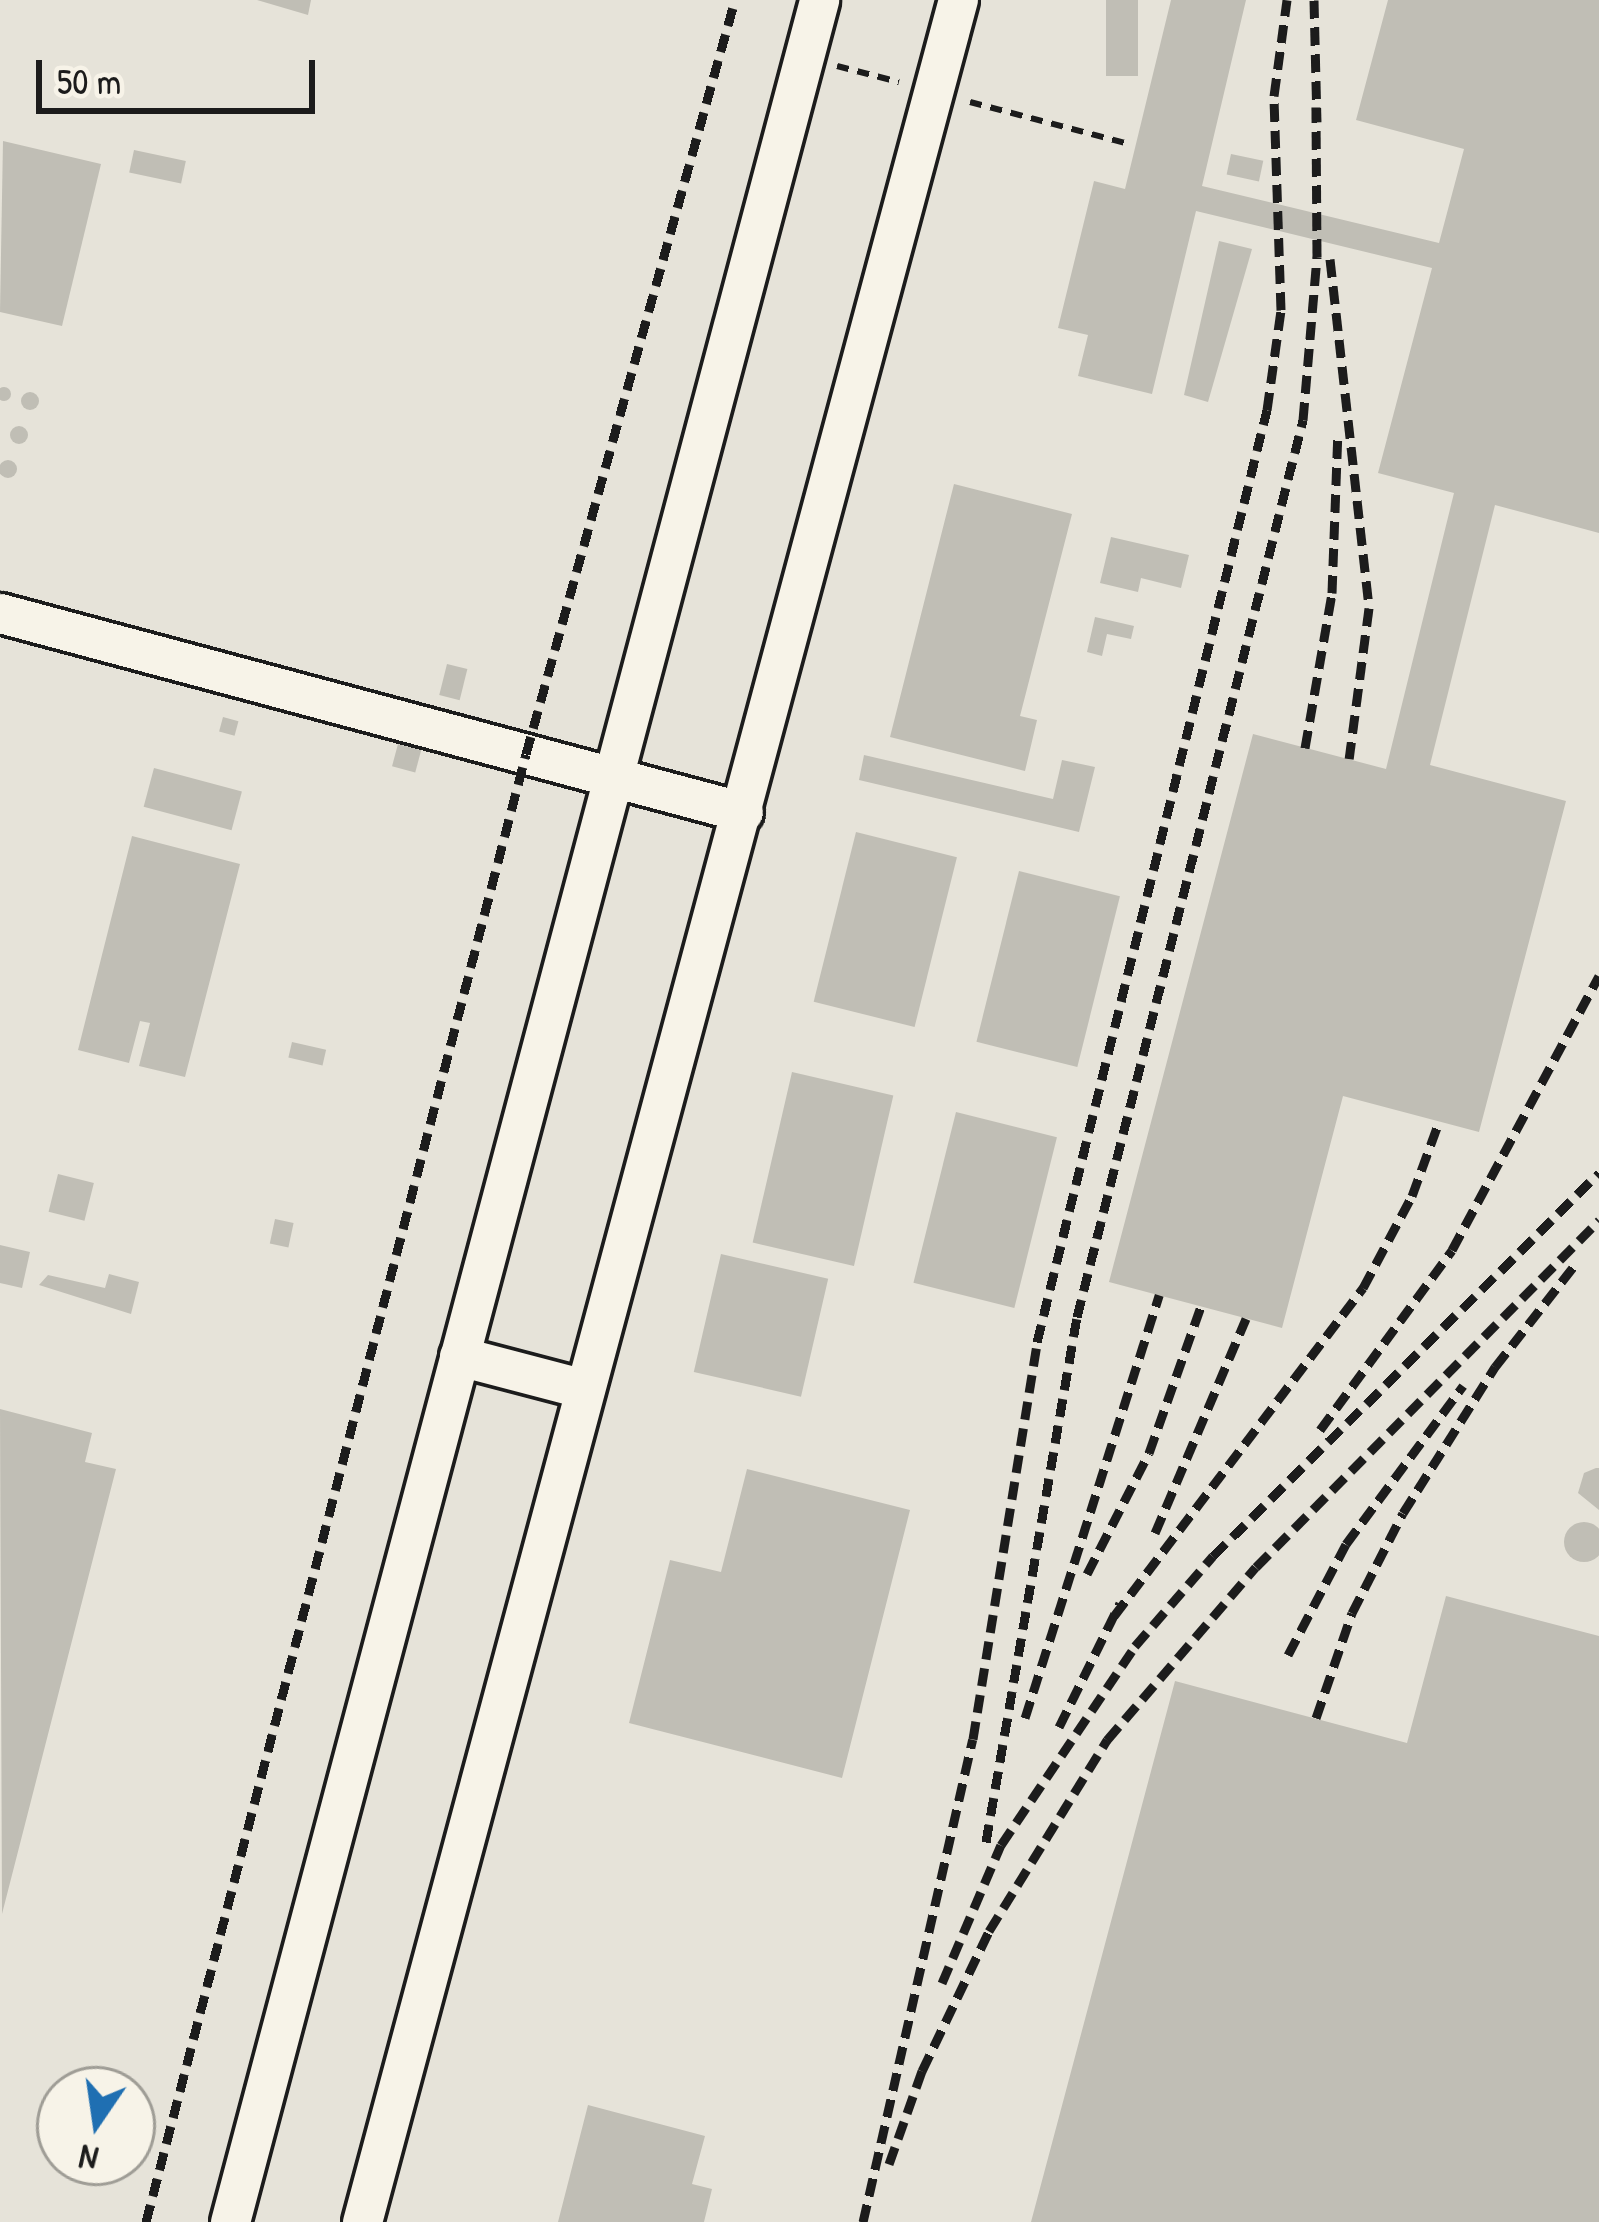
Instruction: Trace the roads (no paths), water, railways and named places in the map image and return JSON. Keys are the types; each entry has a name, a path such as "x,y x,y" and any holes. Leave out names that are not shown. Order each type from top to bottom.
{"lane":[{"path":"230,2222 819,0"},
{"path":"362,2222 958,0"},
{"path":"0,613 742,812"},
{"path":"460,1356 585,1389"}],"railway":[{"path":"146,2222 526,754 735,0"},
{"path":"863,2222 973,1739 1037,1342 1267,410 1281,310 1274,96 1287,0"},
{"path":"1314,0 1317,122"},
{"path":"986,1842 1077,1317 1303,420 1317,257 1316,107"},
{"path":"1330,259 1369,608 1349,759"},
{"path":"1305,748 1332,593 1338,432"},
{"path":"1320,1430 1452,1250 1599,976"},
{"path":"1114,1616 1363,1288 1412,1196 1439,1122"},
{"path":"942,1983 1001,1845 1135,1646 1213,1556 1599,1173"},
{"path":"889,2164 922,2071 989,1931 1107,1740 1256,1567 1599,1220"},
{"path":"1316,1718 1352,1613 1403,1513 1495,1367 1573,1267"},
{"path":"1025,1718 1159,1295"},
{"path":"1087,1574 1149,1453 1201,1306"},
{"path":"1155,1533 1246,1319"},
{"path":"1288,1655 1346,1544 1463,1386"},
{"path":"1059,1727 1120,1603"}]}
